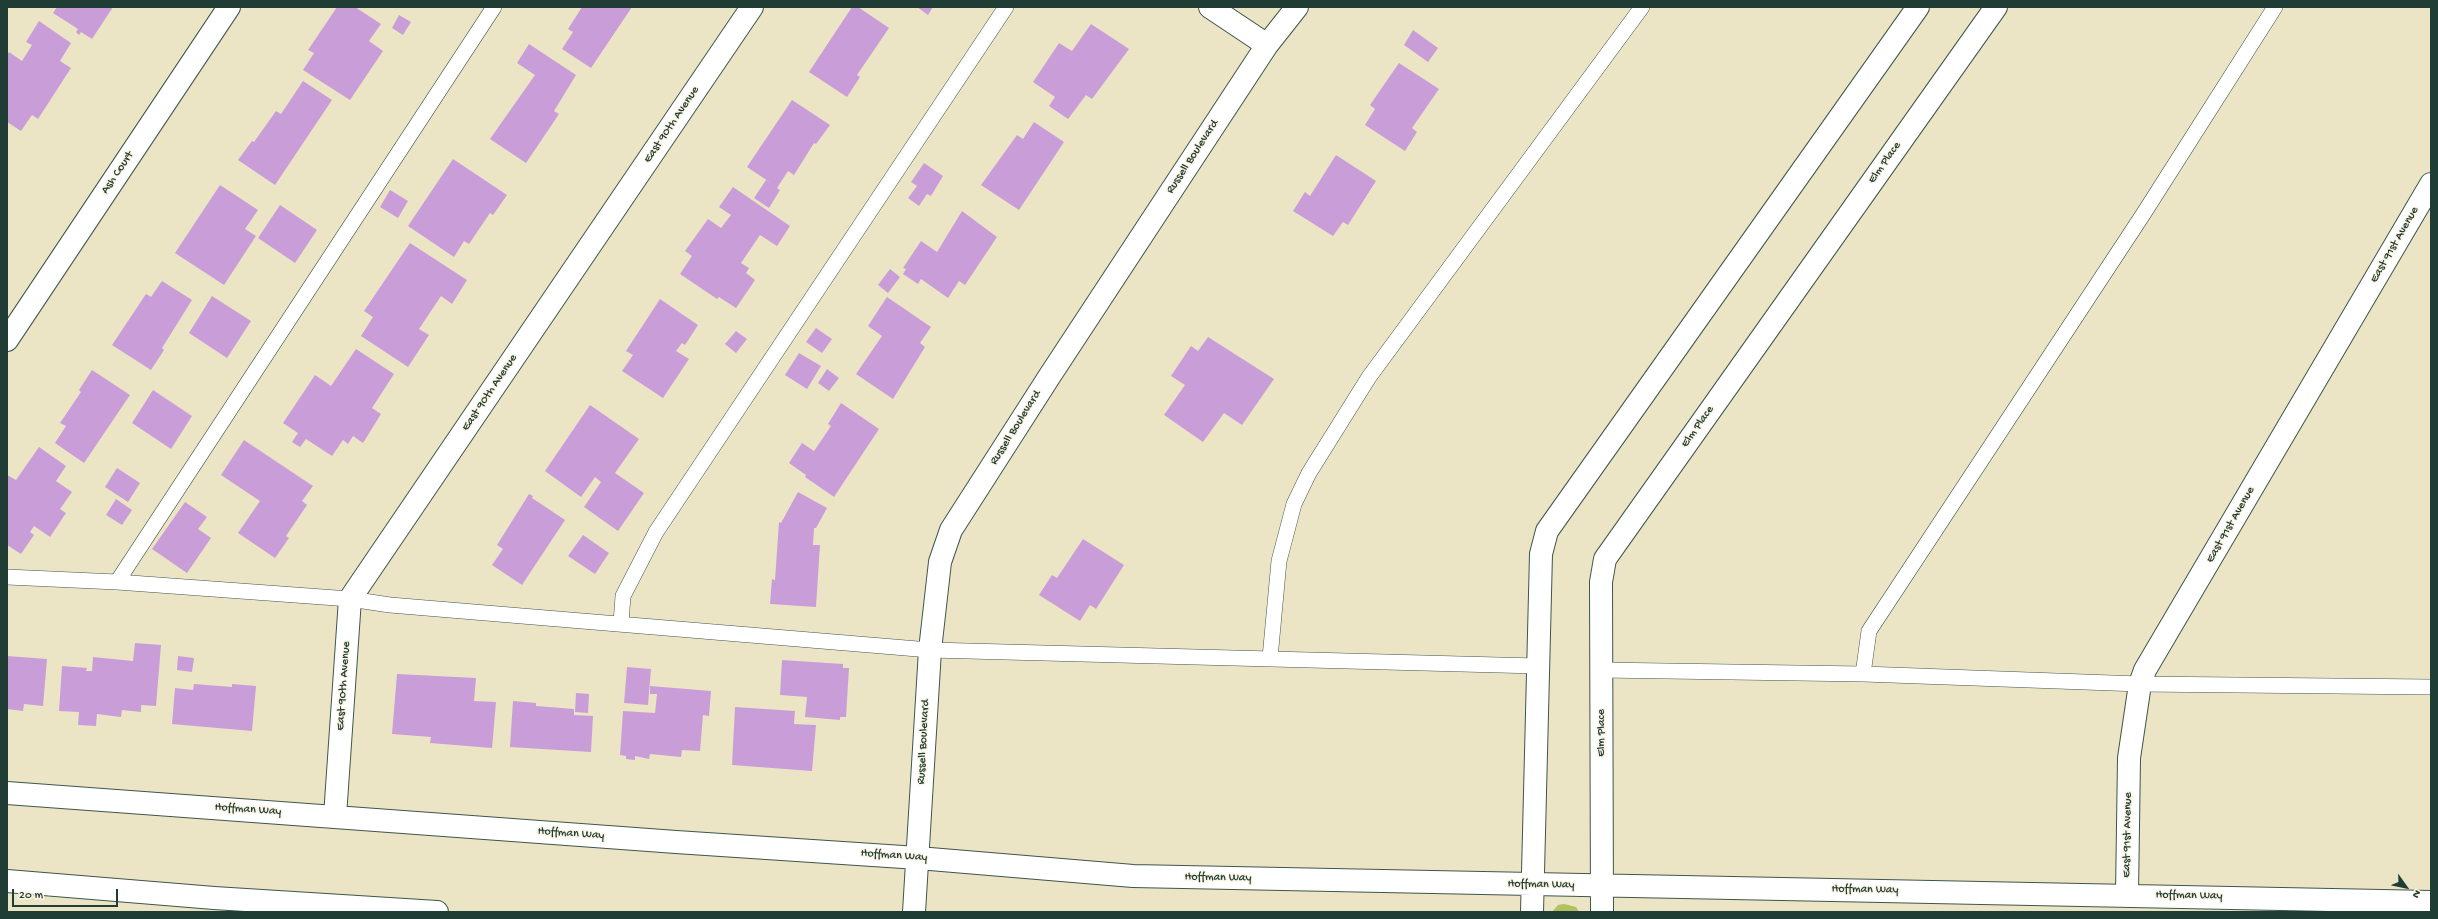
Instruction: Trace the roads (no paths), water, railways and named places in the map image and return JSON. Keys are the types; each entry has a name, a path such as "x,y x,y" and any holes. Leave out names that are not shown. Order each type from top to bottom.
{"street":[{"name":"Ash Court","path":"7,340 229,7"},
{"name":"East 90th Avenue","path":"335,816 350,599 752,7"},
{"path":"1210,7 1267,45"},
{"name":"Russell Boulevard","path":"914,912 930,650 940,562 951,530 1053,370 1267,45 1297,7"},
{"path":"1532,912 1541,554 1547,531 1918,7"},
{"name":"Elm Place","path":"1602,912 1601,582 1605,559 1996,7"},
{"name":"East 91st Avenue","path":"2127,894 2129,758 2140,684 2150,663 2431,184"},
{"name":"Hoffman Way","path":"7,793 676,842 918,858 1133,876 1532,885 2127,894 2431,902"},
{"path":"7,881 214,898 437,912"}],"lane":[{"path":"117,582 494,7"},
{"path":"621,623 623,596 656,532 1006,7"},
{"path":"1270,658 1279,562 1294,504 1309,473 1369,377 1642,7"},
{"path":"1863,674 1869,631 2144,213 2275,7"},
{"path":"7,577 117,582 350,599 390,605 621,623 930,650 1537,666"},
{"path":"1601,670 1863,674 2140,684 2431,683"}]}
